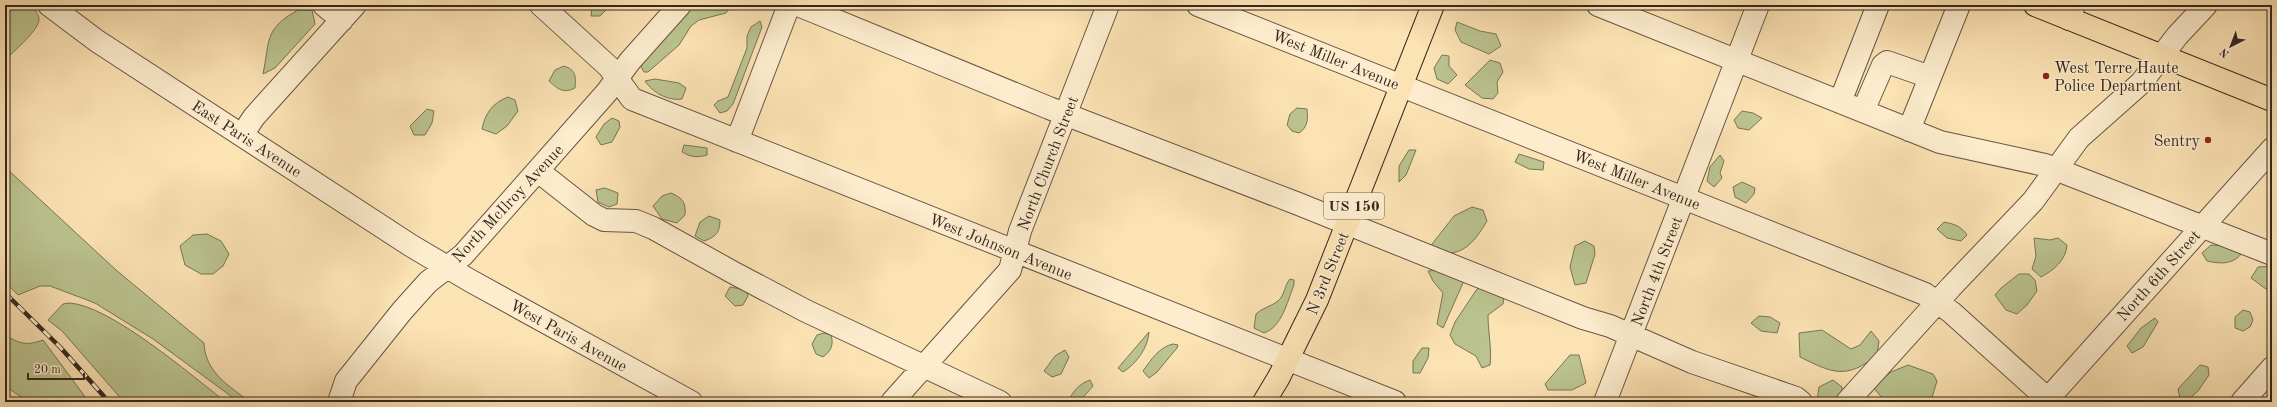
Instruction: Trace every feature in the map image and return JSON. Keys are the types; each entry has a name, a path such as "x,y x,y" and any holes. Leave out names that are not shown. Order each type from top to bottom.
{"main road":[{"name":"N 3rd Street","path":"1264,402 1288,360 1317,300 1433,5"},
{"path":"2035,5 2071,12 2162,56 2272,100"}],"street":[{"path":"242,135 254,117 349,13 324,5"},
{"name":"West Johnson Avenue","path":"541,5 598,56 617,78 632,99 737,142 1395,402"},
{"name":"North McIlroy Avenue","path":"338,402 346,381 359,362 428,282 463,255 538,171 680,5"},
{"path":"737,142 789,5"},
{"path":"798,5 1066,113 1631,336 1692,362 1796,398 1802,402"},
{"name":"North Church Street","path":"892,402 1010,270 1020,230 1108,5"},
{"name":"West Miller Avenue","path":"1198,5 1908,287 1938,302 2048,401"},
{"path":"1598,5 1940,142 2057,169 2272,254"},
{"name":"North 4th Street","path":"1605,402 1758,5"},
{"path":"1840,102 1878,5"},
{"path":"1909,130 1959,5"},
{"path":"1847,402 2033,201 2079,138 2141,83 2206,5"},
{"name":"East Paris Avenue","path":"56,7 98,41 448,267"},
{"path":"1864,111 1883,65 1887,62 1930,77"},
{"name":"North 6th Street","path":"2048,401 2272,149"},
{"path":"538,171 594,215 604,220 636,221 653,228 747,280 923,367 1000,402"},
{"name":"West Paris Avenue","path":"448,267 691,402"},
{"path":"2242,402 2272,368"}],"green space":[{"path":"5,5 31,5 37,13 39,19 31,34 5,60"},
{"path":"592,5 611,5 600,16 591,16"},
{"path":"693,5 732,5 726,13 699,20 691,26 679,45 648,72 644,72 640,65"},
{"path":"298,10 312,10 315,24 275,68 263,74 270,36 279,23"},
{"path":"760,21 762,27 733,104 727,111 720,113 714,105 718,101 728,97 747,48 747,36 751,27"},
{"path":"1457,22 1480,31 1496,34 1501,46 1489,54 1461,42 1455,30"},
{"path":"1442,55 1449,56 1449,66 1457,75 1448,84 1437,79 1434,68"},
{"path":"1490,60 1500,63 1503,72 1497,82 1498,93 1493,99 1482,98 1465,85"},
{"path":"564,66 571,69 575,77 575,88 567,91 561,90 549,81 555,70"},
{"path":"655,79 679,83 686,88 682,99 671,99 661,95 652,89 645,81"},
{"path":"508,97 515,100 518,111 507,126 496,134 482,129 487,114 490,110 502,99"},
{"path":"1297,108 1307,109 1306,125 1299,133 1292,131 1287,125 1290,114"},
{"path":"427,109 434,111 432,123 425,135 414,135 410,126"},
{"path":"1742,111 1753,113 1762,118 1749,130 1738,128 1734,120"},
{"path":"612,118 619,121 620,127 612,142 601,145 596,137 604,124"},
{"path":"684,145 707,148 707,155 697,157 685,154 682,152"},
{"path":"1409,150 1416,150 1406,175 1399,182 1399,166"},
{"path":"1519,154 1544,162 1543,170 1529,169 1515,162"},
{"path":"1720,155 1724,161 1720,173 1722,178 1714,187 1707,181 1710,167"},
{"path":"5,167 116,270 204,343 205,353 213,370 226,384 250,402 239,402 153,339 95,303 50,286 40,286 18,295 5,282"},
{"path":"1742,182 1755,188 1754,194 1746,203 1735,197 1733,187"},
{"path":"605,188 618,193 617,204 609,207 598,202 596,190"},
{"path":"671,193 683,201 685,207 685,215 677,223 662,219 653,206 662,196"},
{"path":"1472,207 1483,210 1487,221 1482,230 1470,244 1464,249 1448,253 1439,252 1429,248 1454,216"},
{"path":"709,216 720,220 719,228 712,238 704,241 695,236 700,222"},
{"path":"1944,222 1957,226 1967,235 1961,241 1947,238 1937,229"},
{"path":"207,234 221,241 229,254 223,266 213,274 201,274 185,265 180,246 193,235"},
{"path":"2034,238 2050,240 2058,238 2067,245 2062,260 2041,277 2032,269 2036,256"},
{"path":"1585,241 1594,246 1595,254 1586,283 1575,285 1570,267 1575,246"},
{"path":"2211,245 2225,246 2243,252 2231,261 2217,263 2207,261 2202,253"},
{"path":"2272,266 2272,286 2266,289 2251,278 2258,267"},
{"path":"1441,270 1462,279 1463,283 1443,328 1437,324 1443,293 1433,281 1428,271"},
{"path":"2019,274 2029,274 2035,280 2037,291 2027,305 2017,314 2006,310 1995,295 2001,288"},
{"path":"1290,279 1294,280 1294,285 1280,320 1270,330 1264,333 1254,328 1256,314 1278,301"},
{"path":"730,287 746,290 748,296 743,305 735,306 725,296"},
{"path":"1487,287 1504,297 1503,304 1488,315 1491,353 1490,365 1482,368 1476,356 1455,344 1450,335 1455,322 1477,289"},
{"path":"69,303 86,307 128,328 226,402 124,402 62,331 48,320 63,304"},
{"path":"2243,310 2250,312 2253,320 2250,327 2243,331 2235,328 2235,317"},
{"path":"1759,316 1770,317 1780,323 1777,333 1761,331 1751,323"},
{"path":"2155,318 2158,322 2143,347 2132,353 2127,346 2141,328"},
{"path":"1822,330 1851,349 1860,345 1871,331 1879,341 1877,355 1857,368 1848,371 1831,370 1800,357 1799,333"},
{"path":"1149,332 1144,350 1137,360 1123,372 1118,368"},
{"path":"824,333 831,335 832,345 830,350 823,357 816,354 812,344 817,335"},
{"path":"5,334 14,340 23,343 32,343 43,340 89,402 29,402 5,386"},
{"path":"1173,344 1178,345 1177,348 1157,372 1149,378 1143,371 1152,358 1159,351"},
{"path":"1422,348 1429,348 1428,358 1420,373 1413,373 1413,361"},
{"path":"1065,350 1069,357 1061,374 1052,377 1044,371 1055,356"},
{"path":"1570,355 1579,355 1586,383 1572,390 1548,390 1545,384"},
{"path":"1908,365 1933,374 1937,381 1931,401 1890,402 1883,399 1873,387 1891,372"},
{"path":"2200,365 2208,367 2209,375 2198,391 2189,399 2180,398 2178,389"},
{"path":"1090,380 1093,386 1079,402 1068,402 1077,388"},
{"path":"1833,380 1842,387 1842,398 1838,402 1817,402 1819,387"}],"railway":[{"path":"5,293 60,347 109,402"}],"place":[{"name":"West Terre Haute Police Department","path":"2046,76"},
{"name":"Sentry","path":"2208,140"}]}
